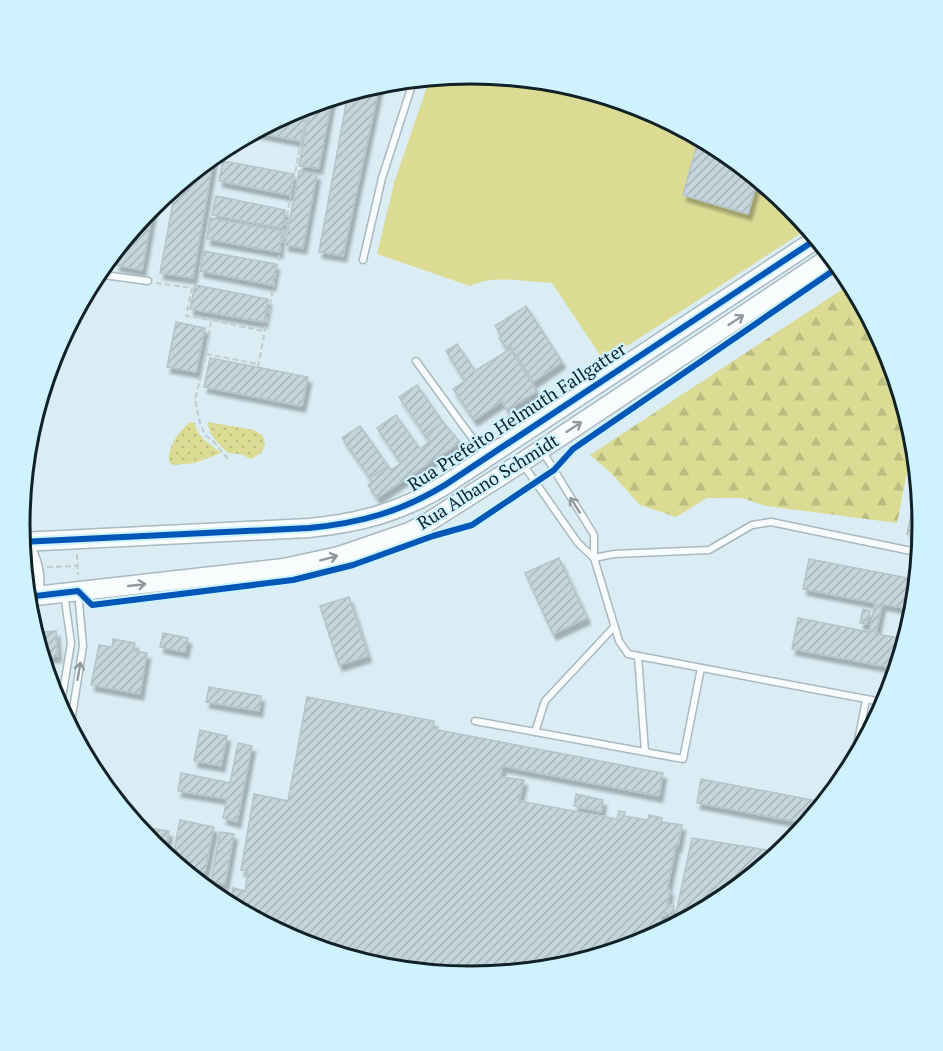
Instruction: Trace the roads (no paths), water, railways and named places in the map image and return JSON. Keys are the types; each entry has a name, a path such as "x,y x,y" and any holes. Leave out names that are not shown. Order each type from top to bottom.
{"main road":[{"name":"Rua Prefeito Helmuth Fallgatter","path":"31,541 309,528 356,523 377,517 419,500 810,243"},
{"name":"Rua Albano Schmidt","path":"36,596 284,568 339,556 401,535 427,523 521,463 825,261"},
{"path":"32,565 34,586"}],"lane":[{"path":"363,260 382,178 411,88"},
{"path":"107,276 148,281"},
{"path":"416,361 487,457"},
{"path":"541,449 594,536 594,558 618,641 628,654 876,701"},
{"path":"521,463 578,543 594,558"},
{"path":"594,558 614,554 709,550 752,525 771,522 912,551"},
{"path":"63,692 71,643 71,592"},
{"path":"71,592 83,646 72,713"},
{"path":"535,732 545,701 615,627"},
{"path":"638,656 645,752"},
{"path":"475,721 683,759 701,668"},
{"path":"861,732 866,700"}]}
